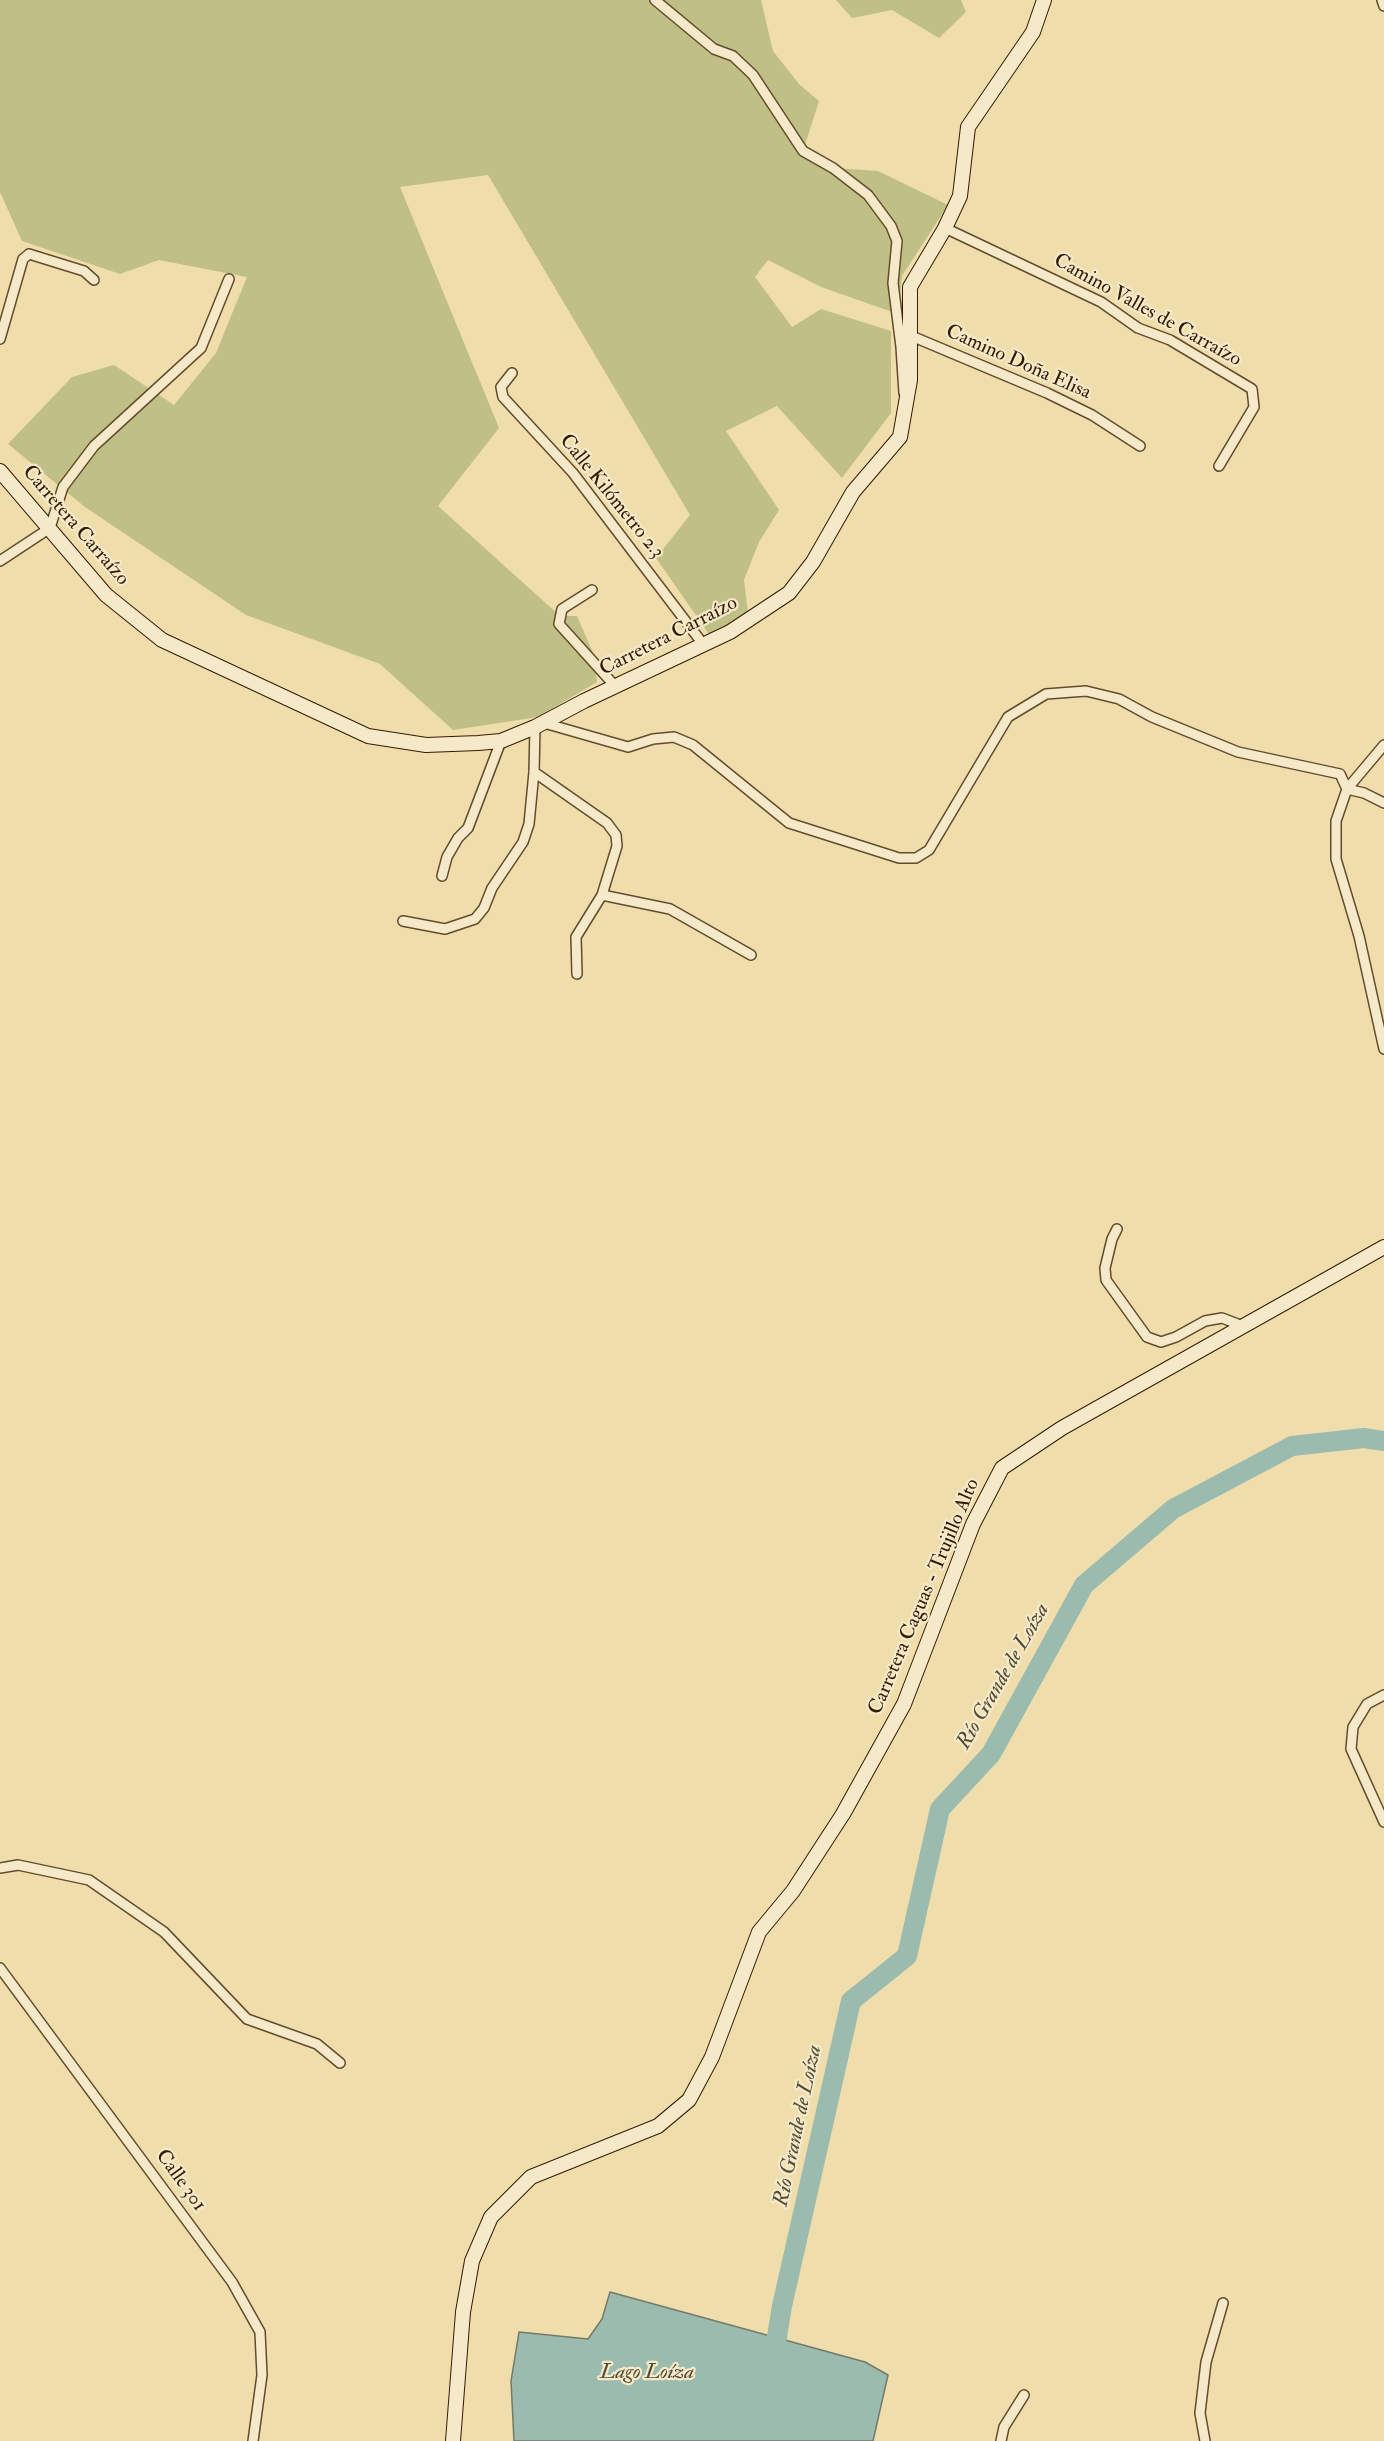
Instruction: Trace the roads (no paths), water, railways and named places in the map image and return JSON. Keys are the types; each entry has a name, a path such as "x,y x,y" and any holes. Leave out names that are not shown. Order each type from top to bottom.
{"street":[{"path":"655,0 714,49 733,56 753,75 803,150 833,168 868,195 891,226 897,241 893,283 901,347 905,409"},
{"name":"Carretera Carraízo","path":"0,471 106,595 162,640 368,736 426,745 501,741 539,725 730,632 789,593 813,562 853,492 900,437 910,380 910,287 945,228 960,196 968,127 1033,32 1044,0"},
{"path":"1382,0 1384,6"},
{"name":"Camino Valles de Carraízo","path":"945,228 1101,302 1138,328 1170,340 1252,389 1254,407 1219,466"},
{"path":"0,339 22,259 29,254 84,271 94,280"},
{"path":"0,561 50,528 63,488 94,446 201,348 229,279"},
{"name":"Camino Doña Elisa","path":"909,335 1047,393 1092,415 1140,446"},
{"name":"Calle Kilómetro 2.3","path":"512,373 501,387 503,398 573,473 703,644"},
{"path":"592,590 562,609 559,624 615,686"},
{"path":"403,921 445,929 475,919 484,908 492,888 523,842 529,824 539,725 628,747 653,739 674,737 693,745 789,823 898,858 916,858 929,850 1008,717 1046,694 1086,691 1119,699 1152,717 1238,752 1340,774 1347,789"},
{"path":"442,876 447,857 458,838 468,828 501,741"},
{"path":"1384,745 1347,789 1336,821 1336,859 1359,936 1384,1050"},
{"path":"534,772 607,823 616,835 617,846 602,895 576,937 578,974"},
{"path":"1347,789 1364,793 1384,803"},
{"path":"602,895 670,909 751,955"},
{"path":"1117,1229 1112,1239 1105,1268 1106,1281 1147,1337 1161,1342 1176,1337 1205,1321 1222,1318 1243,1326"},
{"name":"Carretera Caguas - Trujillo Alto","path":"453,2441 463,2312 472,2261 491,2217 531,2177 658,2126 689,2100 712,2057 759,1932 793,1891 843,1814 904,1704 972,1524 1002,1468 1062,1428 1384,1247"},
{"path":"1384,1695 1367,1704 1362,1712 1353,1727 1351,1749 1384,1822"},
{"path":"0,1868 18,1865 89,1880 164,1932 247,2019 317,2044 340,2063"},
{"name":"Calle 301","path":"0,1968 232,2283 260,2332 262,2375 253,2441"},
{"path":"1205,2441 1200,2413 1206,2362 1223,2303"},
{"path":"1000,2441 1004,2427 1024,2395"}],"water":[{"name":"Lago Loíza","path":"610,2292 865,2362 888,2375 873,2441 514,2441 511,2381 519,2332 588,2339 602,2319"}],"waterway":[{"name":"Río Grande de Loíza","path":"770,2361 851,2001 907,1956 940,1809 991,1754 1084,1585 1173,1509 1292,1446 1364,1438 1384,1441"}]}
